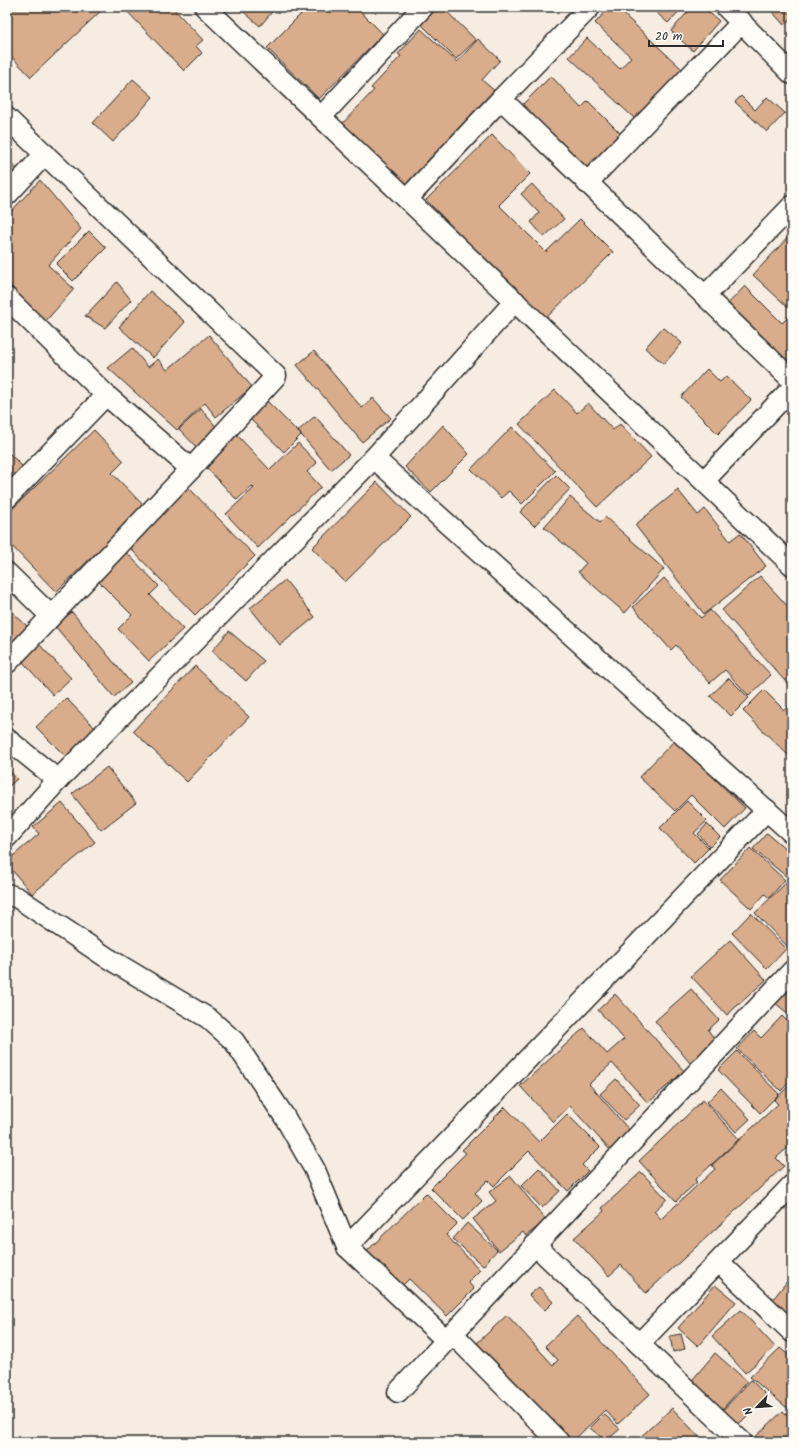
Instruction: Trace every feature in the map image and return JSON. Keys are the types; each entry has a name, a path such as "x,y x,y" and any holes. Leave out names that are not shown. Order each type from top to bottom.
{"street":[{"path":"205,7 792,565"},
{"path":"407,199 500,99 590,7"},
{"path":"726,7 792,74"},
{"path":"321,117 412,11"},
{"path":"587,183 742,22"},
{"path":"500,99 792,380"},
{"path":"7,118 276,376 191,469 7,664"},
{"path":"7,195 45,154"},
{"path":"705,296 792,206"},
{"path":"7,298 106,395 191,469"},
{"path":"7,837 58,780 374,458 515,302"},
{"path":"704,481 792,388"},
{"path":"7,498 106,395"},
{"path":"374,458 792,833"},
{"path":"7,573 52,616"},
{"path":"7,739 58,780"},
{"path":"347,1247 768,810"},
{"path":"7,894 18,898 106,957 208,1018 234,1041 284,1116 315,1170 347,1247 449,1337 559,1442"},
{"path":"398,1392 792,971"},
{"path":"639,1344 792,1185"},
{"path":"535,1245 742,1442"},
{"path":"719,1262 792,1332"}],"building":[{"path":"7,7 105,7 31,77 7,52"},
{"path":"123,7 172,7 203,40 196,46 202,53 184,71"},
{"path":"238,7 276,7 260,26"},
{"path":"308,7 356,7 383,34 319,99 267,48"},
{"path":"439,7 442,7 476,40 456,59 421,24"},
{"path":"610,7 616,7 683,70 636,120 569,57 587,38 620,69 631,57 595,23"},
{"path":"650,7 683,7 668,23"},
{"path":"692,7 703,7 719,21 693,51 671,31"},
{"path":"768,7 792,7 792,18 784,25"},
{"path":"421,29 457,62 478,39 500,60 482,80 497,93 409,188 341,125 374,90 371,88 401,56 398,54"},
{"path":"551,76 581,108 588,101 624,137 585,175 520,107"},
{"path":"133,79 153,97 113,142 93,123"},
{"path":"741,96 755,110 767,97 785,113 767,132 735,102"},
{"path":"492,135 530,174 499,205 546,252 580,219 613,252 544,320 426,200"},
{"path":"7,158 17,169 7,178"},
{"path":"40,180 81,229 48,265 74,289 44,323 7,282 7,216"},
{"path":"532,184 564,219 544,237 531,222 539,213 521,194"},
{"path":"89,231 106,248 73,281 56,264"},
{"path":"792,233 792,311 753,275"},
{"path":"117,282 131,300 105,328 85,316"},
{"path":"745,286 782,323 792,313 792,375 723,309"},
{"path":"150,291 185,322 153,358 119,327"},
{"path":"663,327 682,343 664,364 645,348"},
{"path":"209,335 252,387 216,417 205,403 177,430 108,368 132,348 148,367 158,359 167,370"},
{"path":"314,351 362,408 373,398 391,418 362,442 297,365"},
{"path":"707,369 720,382 726,376 751,400 718,434 681,397"},
{"path":"555,390 577,413 588,403 613,430 620,424 651,457 597,507 519,424"},
{"path":"266,400 301,435 284,452 248,417"},
{"path":"201,409 219,430 200,451 179,429"},
{"path":"315,416 349,455 331,470 298,431"},
{"path":"443,425 469,454 431,492 405,467"},
{"path":"512,427 555,471 522,504 509,491 501,498 471,469"},
{"path":"94,430 124,461 112,473 144,506 56,592 7,541 7,514"},
{"path":"237,435 270,470 298,443 317,463 307,472 321,487 258,548 226,514 254,488 252,486 237,500 204,465"},
{"path":"7,451 23,467 7,484"},
{"path":"556,475 570,489 534,526 520,512"},
{"path":"377,482 411,517 345,582 312,548"},
{"path":"187,486 255,556 195,615 129,547 164,513 162,511"},
{"path":"678,490 698,515 705,509 730,541 740,533 766,566 704,614 635,525"},
{"path":"570,497 600,522 605,517 664,569 625,613 578,572 586,563 544,527"},
{"path":"126,552 159,586 150,595 183,629 149,661 118,629 132,615 97,580"},
{"path":"760,576 792,611 792,689 722,610"},
{"path":"664,578 701,618 710,610 771,675 749,696 725,670 710,683 676,645 671,650 633,607"},
{"path":"285,580 315,617 280,645 250,608"},
{"path":"7,607 28,627 7,650"},
{"path":"72,612 131,683 114,697 55,626"},
{"path":"229,631 264,661 246,681 212,651"},
{"path":"39,644 71,678 53,695 21,660"},
{"path":"195,666 249,717 187,782 133,731"},
{"path":"729,678 749,698 731,716 710,696"},
{"path":"764,690 784,710 792,703 792,759 743,711"},
{"path":"66,698 98,731 69,760 36,727"},
{"path":"675,740 745,808 725,829 691,795 675,811 639,777"},
{"path":"107,767 136,803 101,830 72,794"},
{"path":"7,768 17,779 7,788"},
{"path":"687,801 707,821 694,833 709,848 694,863 660,828"},
{"path":"62,803 95,842 32,894 7,864 7,861 39,834 33,827"},
{"path":"707,824 720,837 710,847 698,834"},
{"path":"767,833 792,854 792,871 787,877 753,849"},
{"path":"750,848 785,880 769,898 765,894 751,909 720,880"},
{"path":"792,877 792,951 755,913"},
{"path":"751,913 786,949 767,969 732,933"},
{"path":"730,940 766,980 727,1015 691,976"},
{"path":"792,982 792,1017 774,1002"},
{"path":"691,989 719,1020 708,1030 716,1041 690,1063 655,1021"},
{"path":"615,994 684,1071 648,1103 612,1063 589,1084 630,1131 610,1150 570,1106 553,1122 520,1086 584,1028 607,1054 624,1039 598,1010"},
{"path":"782,1016 792,1026 792,1079 781,1091 737,1049 754,1031 761,1038"},
{"path":"737,1051 779,1094 760,1113 718,1070"},
{"path":"616,1079 640,1105 624,1120 600,1094"},
{"path":"792,1083 792,1144 776,1158 784,1166 646,1293 621,1265 609,1276 574,1238 604,1211 602,1208 641,1172 667,1199 654,1211 661,1219 715,1169 712,1165 778,1104 774,1100"},
{"path":"721,1088 750,1119 736,1132 707,1102"},
{"path":"703,1100 739,1139 695,1180 697,1182 676,1201 639,1161"},
{"path":"505,1107 539,1142 567,1114 600,1147 582,1165 588,1171 568,1191 529,1151 494,1186 488,1180 475,1193 482,1201 463,1220 431,1188 466,1153 462,1150"},
{"path":"539,1168 560,1191 542,1208 521,1186"},
{"path":"511,1176 546,1220 526,1236 523,1232 499,1251 473,1219 496,1201 489,1192"},
{"path":"426,1193 457,1224 446,1235 480,1270 468,1282 474,1289 447,1316 409,1279 397,1291 362,1256"},
{"path":"467,1223 497,1250 483,1266 453,1239"},
{"path":"792,1275 792,1320 770,1303"},
{"path":"715,1285 736,1302 698,1346 678,1328"},
{"path":"539,1287 553,1302 544,1311 529,1295"},
{"path":"741,1310 775,1347 745,1373 712,1336"},
{"path":"507,1315 553,1365 558,1360 545,1346 577,1316 650,1394 618,1424 605,1410 572,1442 567,1442 476,1344"},
{"path":"681,1334 685,1349 673,1352 670,1336"},
{"path":"780,1348 792,1358 792,1412 750,1377"},
{"path":"715,1353 747,1381 720,1412 688,1385"},
{"path":"751,1380 767,1396 736,1427 721,1412"},
{"path":"672,1408 704,1442 636,1441"},
{"path":"783,1411 792,1420 792,1434 783,1442 751,1441"},
{"path":"604,1414 620,1429 606,1441 590,1428"}]}
